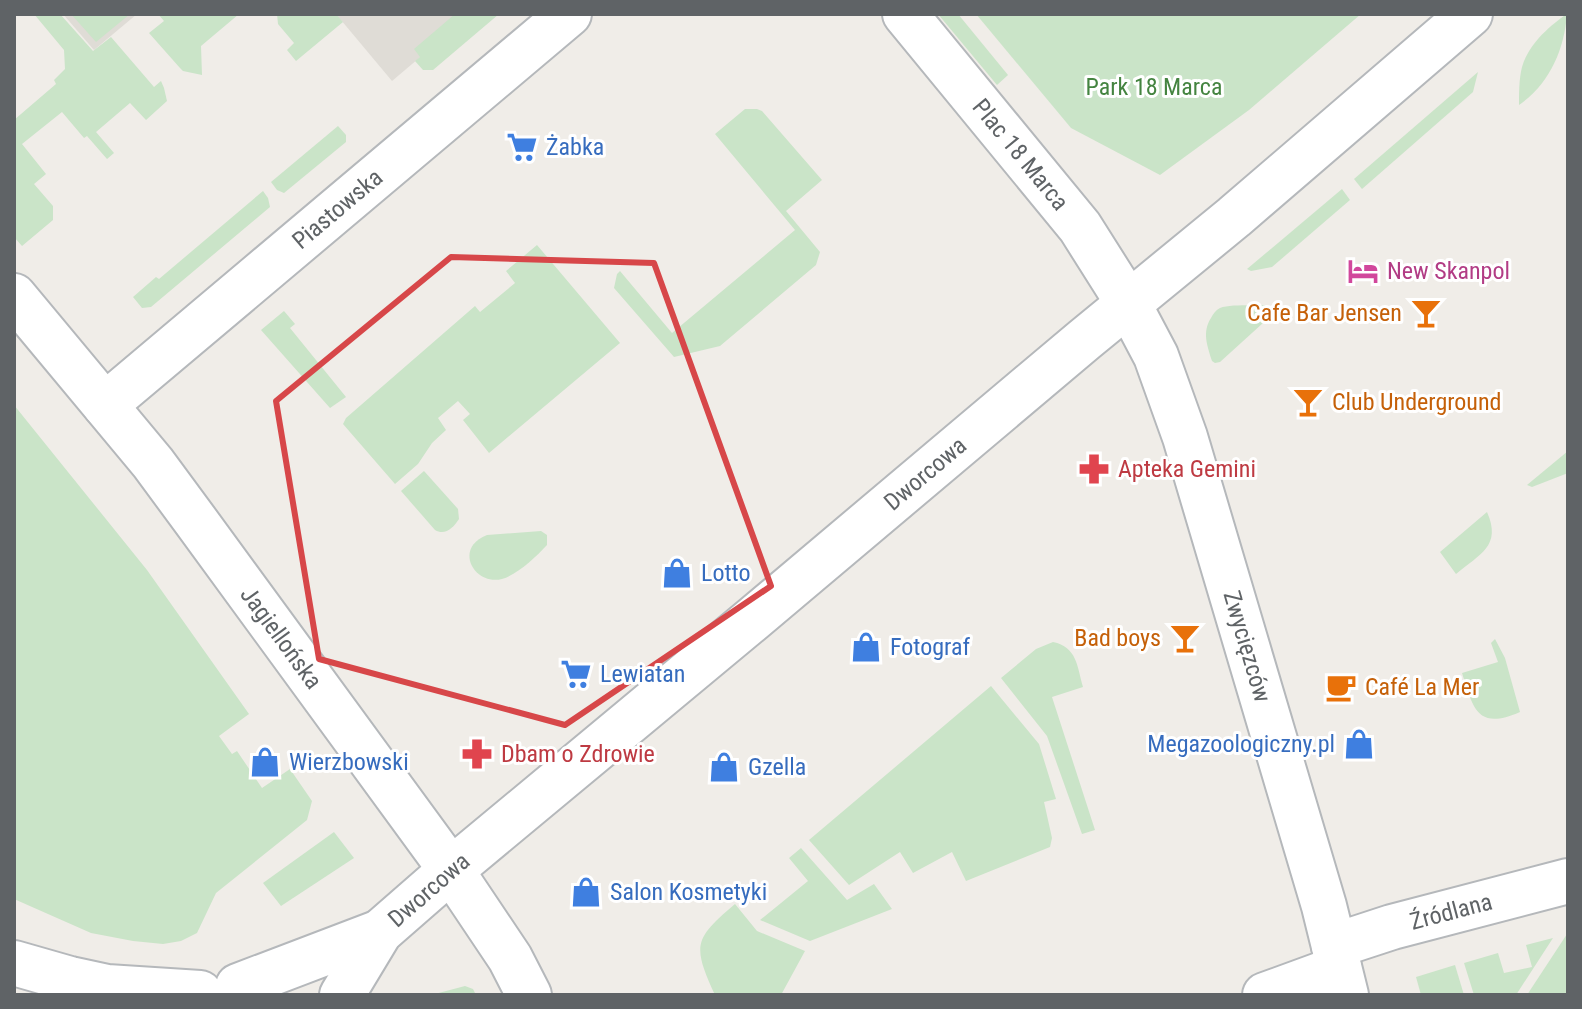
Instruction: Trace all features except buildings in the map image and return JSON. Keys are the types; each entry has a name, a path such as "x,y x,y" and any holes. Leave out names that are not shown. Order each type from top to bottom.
{"street":[{"name":"Piastowska","path":"105,405 569,14"},
{"name":"Plac 18 Marca","path":"905,14 1080,227 1128,303"},
{"name":"Dworcowa","path":"342,995 380,932 451,870 1234,217 1470,14"},
{"name":"Jagiellońska","path":"14,296 153,463 451,870 510,958 529,995"},
{"name":"Zwycięzców","path":"1128,303 1156,356 1182,428 1324,906 1340,970"},
{"name":"Źródlana","path":"1265,995 1340,970 1392,927 1568,881"},
{"name":"Dworcowa","path":"225,992 380,932"},
{"path":"14,963 107,987 225,992"}],"highlighted area":[{"path":"451,257 654,263 771,586 565,725 319,659 276,401"}],"shaded area":[{"path":"63,14 137,14 94,50"},
{"path":"336,14 471,14 392,81"}],"green space":[{"path":"34,14 60,14 93,51 111,37 154,87 161,81 167,101 146,120 130,103 96,132 114,153 107,159 62,112 22,144 46,174 34,184 53,206 53,220 22,246 14,237 14,120 56,84 54,80 65,69 64,50"},
{"path":"71,14 130,14 96,42"},
{"path":"158,14 239,14 201,46 202,75 183,71 149,33 164,21"},
{"path":"277,14 336,14 343,22 296,61 287,50 294,43 278,24"},
{"path":"455,14 499,14 433,70 423,70 415,61 420,57 414,49"},
{"path":"938,14 958,14 1008,75 997,85"},
{"name":"Park 18 Marca","path":"976,14 1361,14 1249,110 1160,175 1071,128"},
{"path":"1567,14 1553,66 1539,87 1519,105 1520,76 1529,51 1553,24"},
{"path":"1478,72 1473,92 1362,189 1354,179"},
{"path":"745,109 762,111 822,180 786,211 820,252 816,265 720,346 674,357 614,288 617,274 620,271 672,333 795,230 715,134"},
{"path":"338,126 346,135 346,142 284,193 277,190 271,182"},
{"path":"1342,189 1350,200 1272,267 1247,269"},
{"path":"263,191 270,207 151,307 142,308 133,297 156,277 159,279"},
{"path":"537,245 620,343 489,453 463,420 470,414 458,401 438,418 446,430 432,443 418,464 395,484 343,424 346,418 475,306 480,312 515,283 506,271"},
{"path":"1265,305 1271,314 1263,323 1220,362 1212,361 1206,334 1208,323 1216,311 1230,306"},
{"path":"284,311 295,324 290,328 346,397 330,408 261,330"},
{"path":"14,405 147,570 249,714 219,736 232,754 237,751 262,788 290,769 312,801 307,820 216,893 197,933 181,941 163,944 91,933 14,899"},
{"path":"1568,451 1568,473 1532,487 1527,485"},
{"path":"424,471 458,509 459,519 445,532 435,530 401,491"},
{"path":"1487,512 1492,533 1490,541 1480,555 1456,574 1440,552"},
{"path":"541,531 547,535 547,545 508,577 492,580 483,577 471,564 471,548 487,535"},
{"path":"1495,639 1505,658 1520,712 1494,719 1479,713 1474,706 1462,673 1498,662 1491,643"},
{"path":"1053,642 1071,653 1083,687 1052,697 1095,830 1082,834 1047,736 1001,678 1036,649"},
{"path":"991,686 1039,744 1056,799 1044,802 1052,838 1050,847 966,881 952,852 913,873 900,852 849,885 809,840"},
{"path":"334,832 354,858 281,906 263,883"},
{"path":"801,848 847,900 874,884 892,909 810,941 760,920 808,881 789,858"},
{"path":"735,904 757,931 805,951 781,995 715,995 703,965 701,944 711,926"},
{"path":"1567,934 1568,995 1527,995"},
{"path":"1553,938 1516,995 1474,995 1464,963 1498,953 1504,973 1532,967 1526,945"},
{"path":"1455,965 1464,995 1421,995 1416,977"},
{"path":"465,986 473,989 476,995 431,995"}],"place":[{"name":"Żabka","path":"522,147"},
{"name":"New Skanpol","path":"1363,271"},
{"name":"Cafe Bar Jensen","path":"1426,313"},
{"name":"Club Underground","path":"1308,402"},
{"name":"Apteka Gemini","path":"1094,469"},
{"name":"Lotto","path":"677,573"},
{"name":"Bad boys","path":"1185,638"},
{"name":"Fotograf","path":"866,647"},
{"name":"Lewiatan","path":"576,674"},
{"name":"Café La Mer","path":"1341,687"},
{"name":"Megazoologiczny.pl","path":"1359,744"},
{"name":"Dbam o Zdrowie","path":"477,754"},
{"name":"Wierzbowski","path":"265,762"},
{"name":"Gzella","path":"724,767"},
{"name":"Salon Kosmetyki","path":"586,892"}]}
